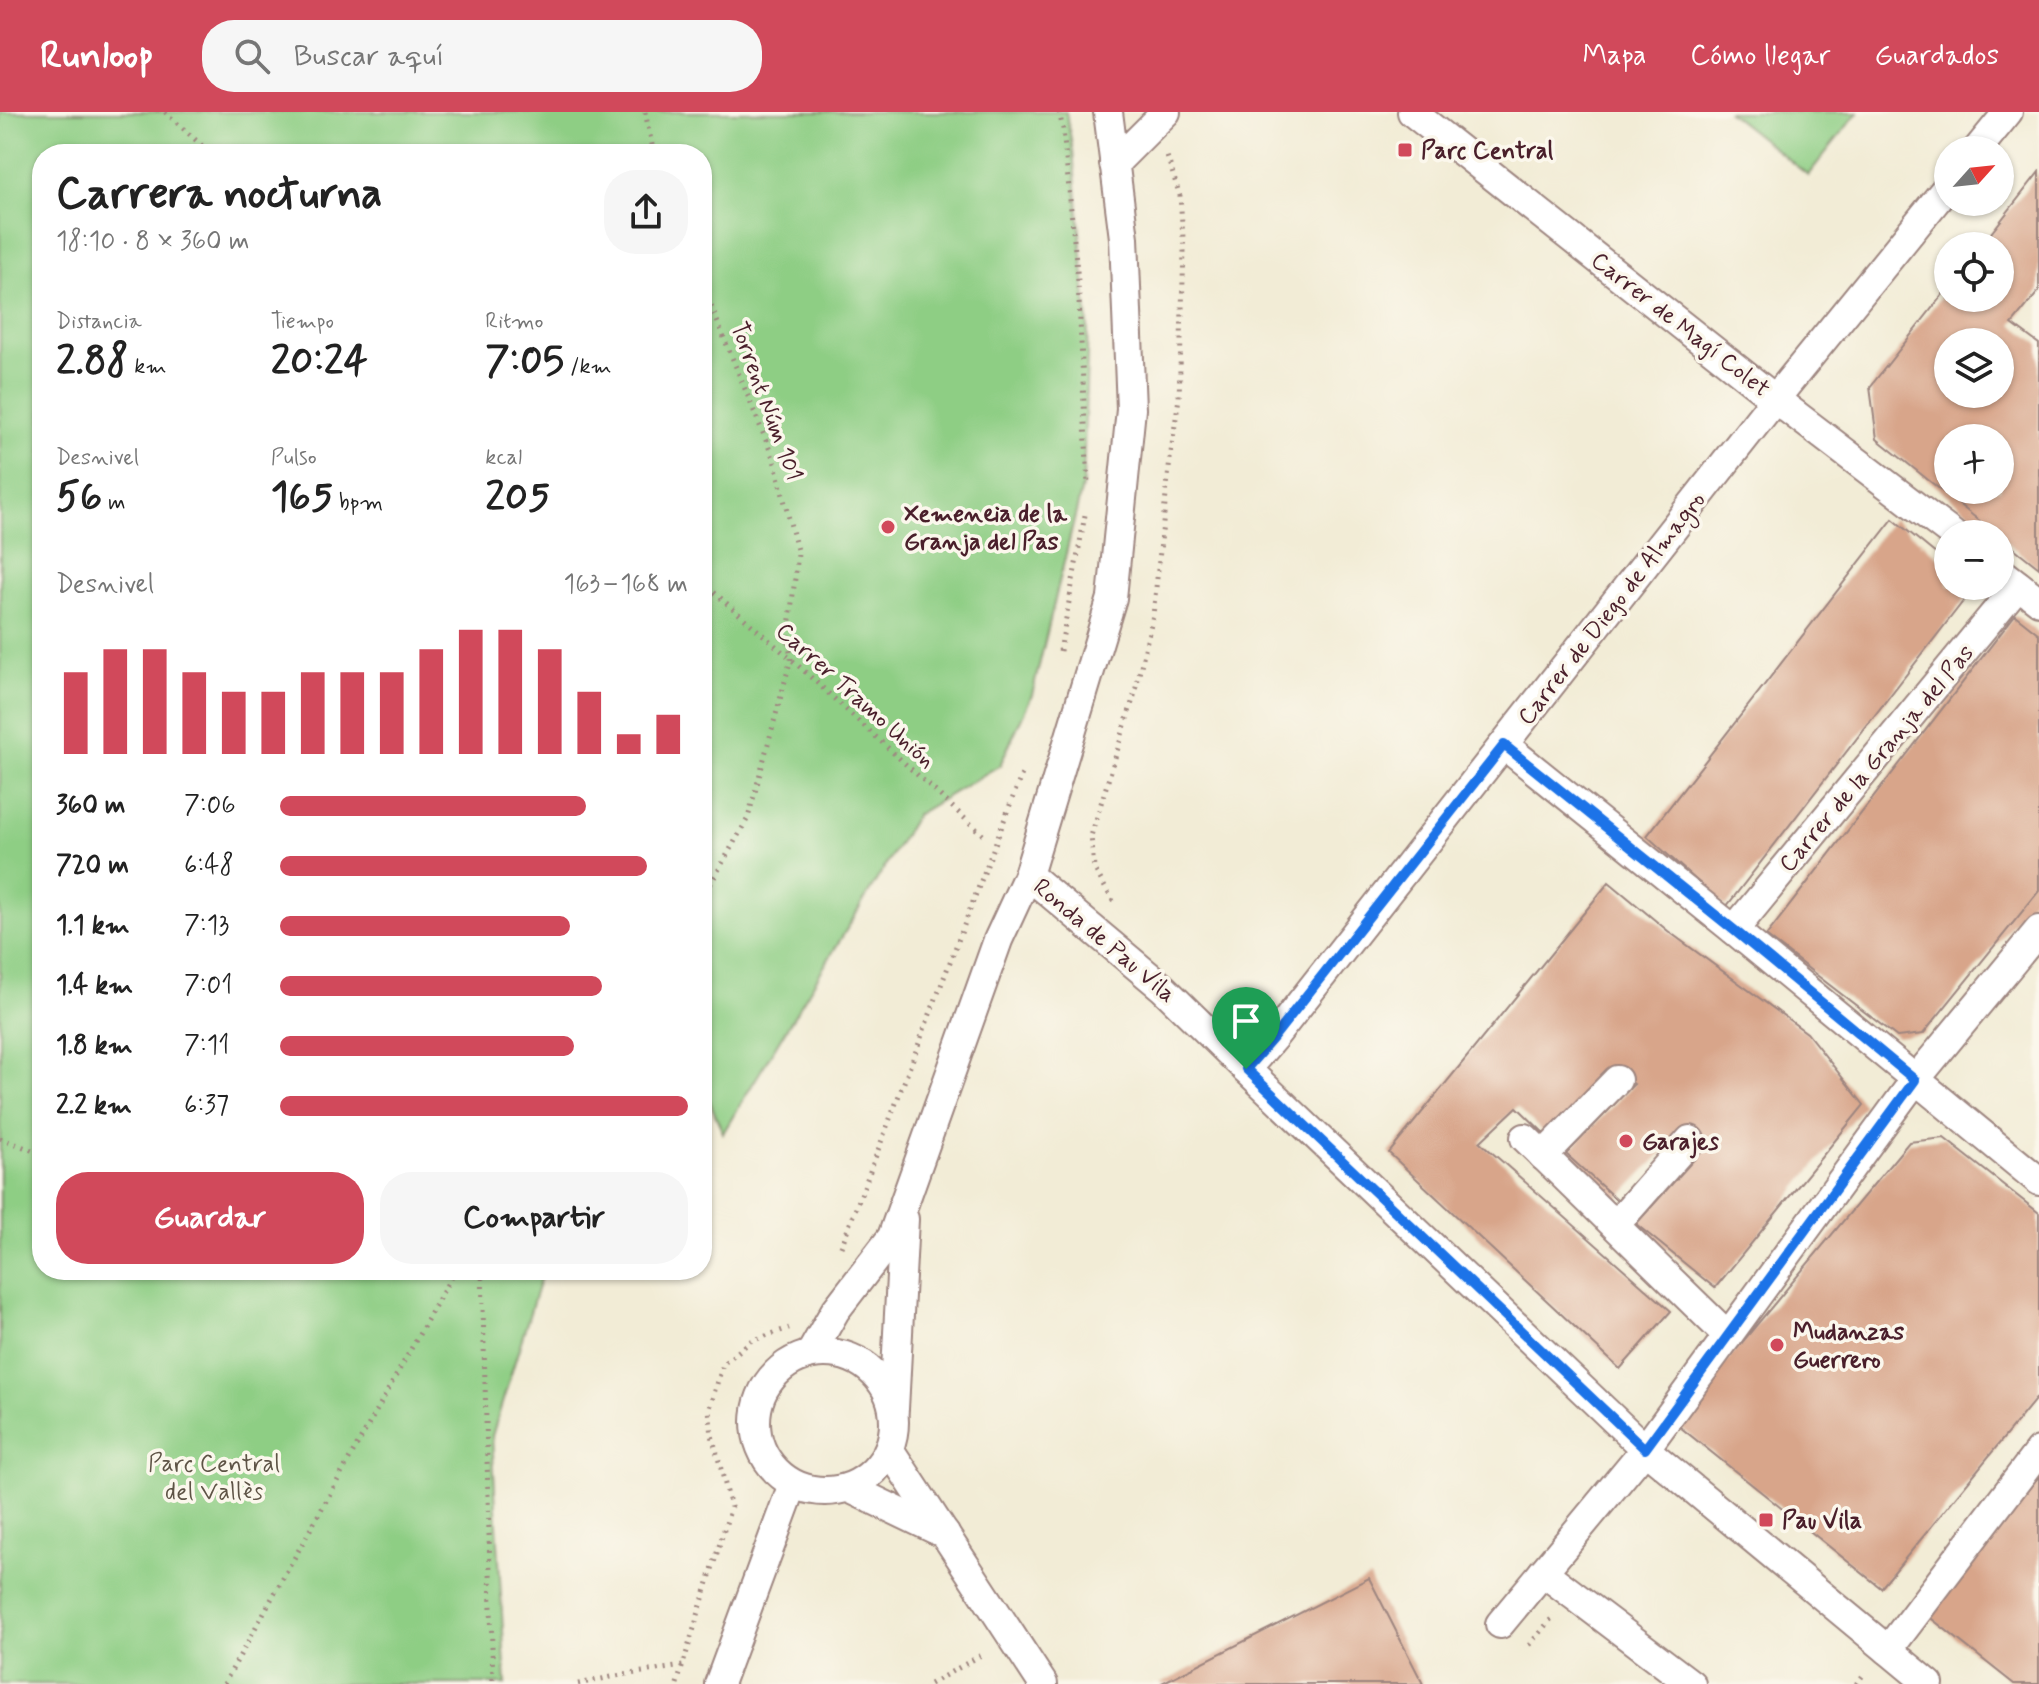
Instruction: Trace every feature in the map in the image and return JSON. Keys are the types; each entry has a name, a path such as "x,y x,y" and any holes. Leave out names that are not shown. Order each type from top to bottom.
{"street":[{"path":"811,1353 835,1311 892,1237 998,940 1028,875 1112,598 1131,409 1124,238 1108,112"},
{"name":"Carrer de Magí Colet","path":"1412,112 1775,399 1934,520"},
{"path":"1988,136 2008,112"},
{"path":"1114,164 1162,117"},
{"name":"Carrer de Diego de Almagro","path":"1246,1069 1775,399 1934,203"},
{"name":"Carrer de la Granja del Pas","path":"1734,930 2019,586"},
{"path":"1504,745 2039,1181"},
{"name":"Ronda de Pau Vila","path":"1028,875 1163,988 1645,1449 1929,1684"},
{"path":"1500,1624 1645,1449 1915,1080 2039,930"},
{"path":"1617,1080 1534,1147 1728,1336"},
{"path":"1615,1225 1690,1140"},
{"path":"894,1412 887,1391 874,1373 856,1359 834,1353 811,1353 791,1361 774,1374 756,1412 757,1433 763,1453 776,1470 793,1484 821,1491 849,1488 866,1479 880,1465 889,1449 894,1412 905,1202"},
{"path":"889,1449 1043,1684"},
{"path":"1888,1650 2039,1451"},
{"path":"719,1684 793,1484"},
{"path":"849,1488 945,1534"},
{"path":"1543,1572 1691,1684"}],"path":[{"path":"165,112 200,144"},
{"path":"645,112 652,144"},
{"path":"1059,112 1078,281 1089,494"},
{"path":"1114,903 1094,868 1091,836 1134,696 1153,615 1179,398 1183,237 1180,196 1162,117"},
{"name":"Torrent Núm 101","path":"712,308 774,460 798,554 788,635 791,659 748,818 712,881"},
{"path":"1057,664 1086,510"},
{"name":"Carrer Tramo Unión","path":"712,591 984,836"},
{"path":"838,1255 1027,761"},
{"path":"0,1138 32,1150"},
{"path":"224,1684 449,1280"},
{"path":"482,1280 493,1684"},
{"path":"677,1684 731,1507 712,1435 709,1410 723,1364 751,1341 801,1322"},
{"path":"930,1684 983,1654"},
{"path":"578,1684 683,1666"},
{"path":"1856,1684 1864,1674"}],"green space":[{"name":"Parc Central del Vallès","path":"0,112 1066,112 1073,151 1088,325 1083,483 1032,695 1000,765 916,815 723,1133 712,1107 712,144 32,144 32,1280 540,1280 492,1436 506,1684 0,1684"},
{"path":"1728,112 1858,112 1808,175"}],"building":[{"path":"2039,172 2039,291 2012,324 2039,344 2039,568 2014,548 2014,520 1978,520 1958,504 2014,504 2014,424 1934,424 1934,485 1877,439 1870,387 1934,306 1934,312 2014,312 2014,232 1992,232 2005,216 2014,216 2014,204"},
{"path":"1893,519 1934,553 1934,600 1964,600 1726,907 1647,836"},
{"path":"2015,615 2039,634 2039,891 1923,1034 1897,1037 1766,936"},
{"path":"1609,882 1668,931 1807,1033 1864,1105 1715,1288 1636,1224 1706,1146 1686,1128 1617,1200 1566,1154 1634,1084 1616,1068 1549,1138 1517,1107 1480,1142 1671,1311 1620,1369 1389,1153"},
{"path":"1944,1138 2039,1213 2039,1395 1881,1588 1675,1423 1909,1142"},
{"path":"2039,1476 2039,1684 2014,1684 1927,1615"},
{"path":"1369,1578 1423,1684 1160,1684"}],"place":[{"name":"Parc Central","path":"1405,150"},
{"name":"Xemeneia de la Granja del Pas","path":"888,527"},
{"name":"Garajes","path":"1626,1141"},
{"name":"Mudanzas Guerrero","path":"1777,1345"},
{"name":"Pau Vila","path":"1766,1520"}],"route":[{"path":"1504,745 1915,1080 1645,1449 1246,1069 1504,745"}]}
